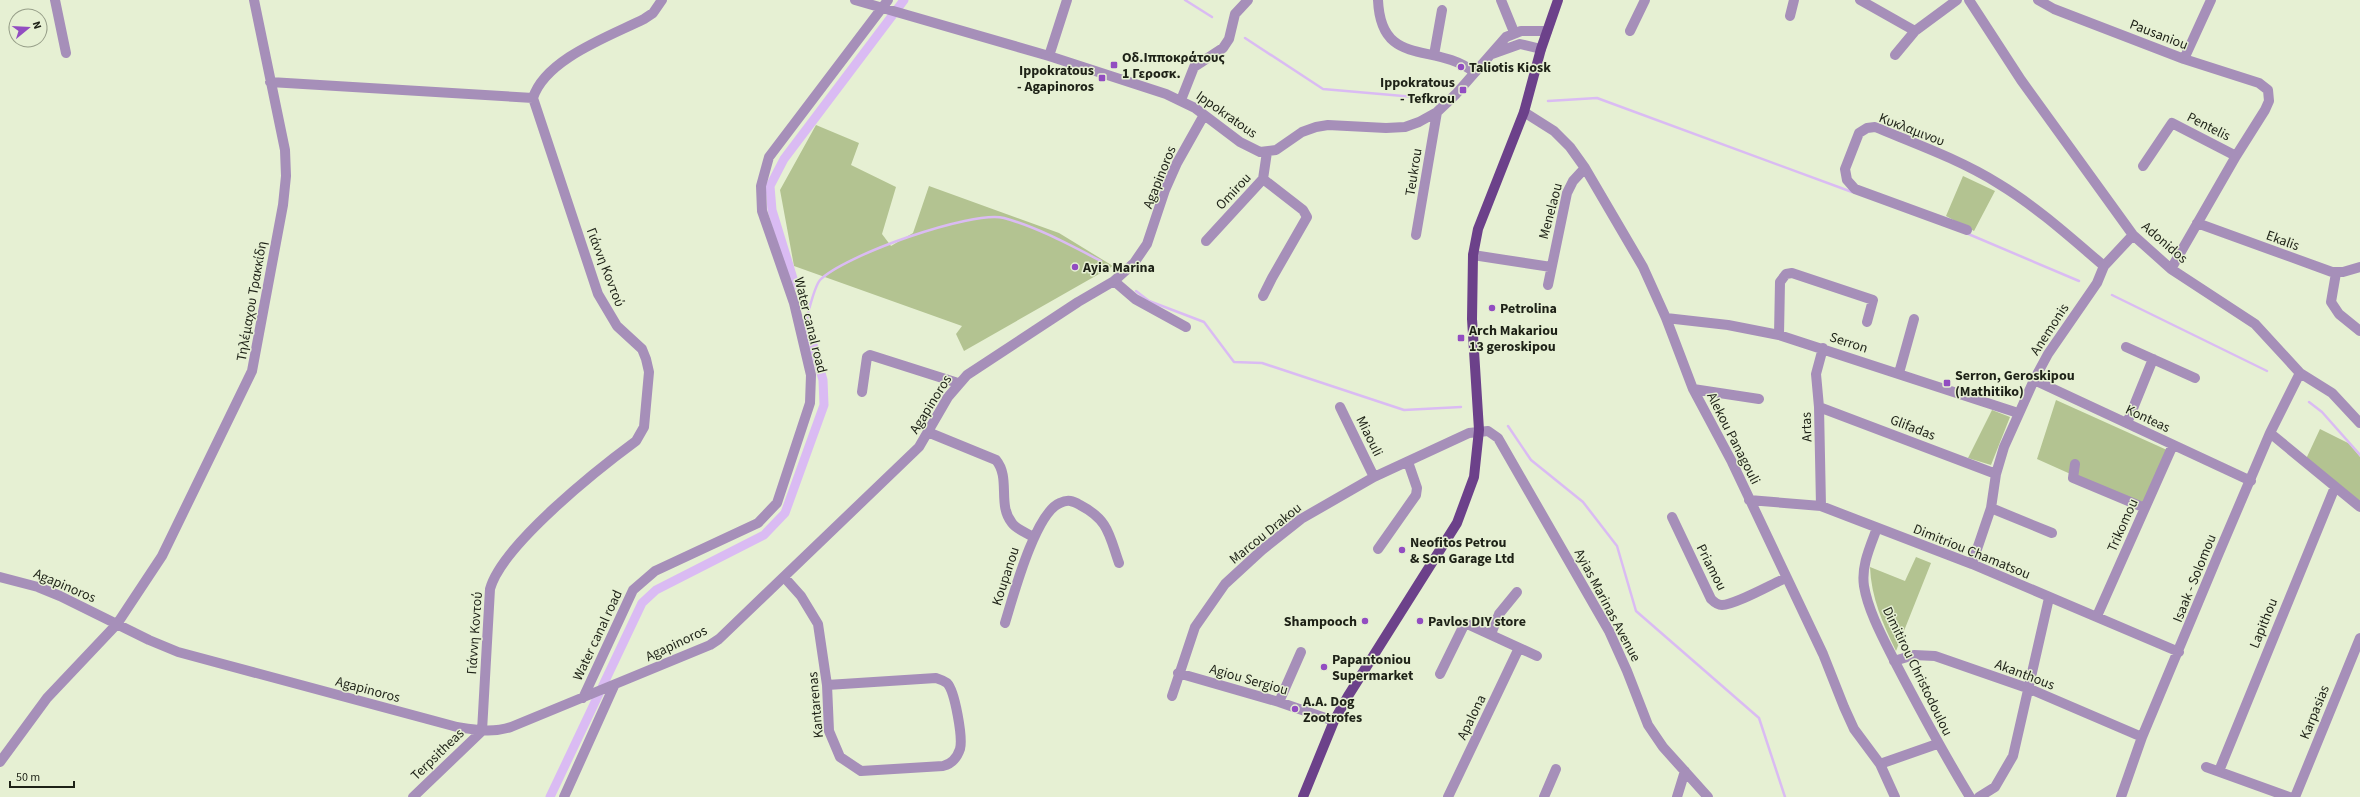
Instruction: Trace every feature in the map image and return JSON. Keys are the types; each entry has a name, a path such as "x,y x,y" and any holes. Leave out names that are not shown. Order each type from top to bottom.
{"main road":[{"path":"1303,797 1334,720 1457,523 1474,477 1479,430 1472,319 1472,255 1481,222 1524,112 1541,49 1558,0"}],"street":[{"path":"55,0 66,53"},
{"name":"Τηλέμαχου Τρακκίδη","path":"0,762 47,698 117,624 162,556 255,361 286,176 285,150 254,0"},
{"path":"270,82 533,98 536,90 559,63 644,19 652,13 662,0"},
{"name":"Ippokratous","path":"855,0 886,6 903,14 1049,56 1166,94 1181,100 1247,146 1260,152 1267,152 1286,144 1302,132 1316,127 1328,125 1405,127 1429,118 1456,94 1506,37 1514,32"},
{"path":"1049,56 1067,0"},
{"path":"1181,100 1194,67 1224,48 1235,14 1248,0"},
{"path":"1378,0 1379,18 1389,37 1401,46 1459,62 1474,72"},
{"path":"1501,0 1514,32 1527,30 1547,31"},
{"path":"1630,31 1645,0"},
{"path":"1790,16 1794,0"},
{"path":"1860,0 1915,32"},
{"path":"1895,55 1915,32 1956,0"},
{"name":"Adonidos","path":"1969,0 2021,80 2133,235 2171,269 2255,324 2300,373 2332,393 2360,423"},
{"name":"Pausaniou","path":"2038,0 2056,4 2184,59 2259,83 2269,93 2269,101 2266,110 2236,156"},
{"path":"2184,59 2211,0"},
{"name":"Water canal road","path":"586,697 633,590 654,571 758,523 777,503 810,403 811,375 794,303 762,211 761,186 769,157 886,6"},
{"path":"1434,55 1442,10"},
{"name":"Ippokratous","path":"1491,54 1520,44 1541,49"},
{"name":"Γιάννη Κοντού","path":"482,732 490,589 495,574 549,514 640,435 644,427 649,372 642,349 617,326 598,294 533,98"},
{"name":"Teukrou","path":"1416,235 1437,112"},
{"name":"Alekou Panagouli","path":"1524,112 1562,137 1585,168 1643,267 1666,318 1693,389 1732,462 1823,654 1854,729 1880,764 1895,797"},
{"name":"Agapinoros","path":"0,577 38,587 149,640 207,661 482,732 504,729 611,687 719,639 920,447 930,433 958,383 993,357 1114,281 1134,263 1147,244 1174,170 1204,115"},
{"name":"Pentelis","path":"2143,166 2172,123 2236,156"},
{"name":"Κυκλαμινου","path":"1967,230 1855,189 1847,180 1845,170 1859,133 1867,128 1875,127 1939,153 1998,183 2039,210 2104,266"},
{"name":"Omirou","path":"1206,241 1263,179 1267,152"},
{"path":"2171,269 2236,156"},
{"name":"Menelaou","path":"1548,285 1567,193 1573,181 1585,168"},
{"path":"1263,179 1303,210 1307,218 1263,296"},
{"name":"Ekalis","path":"2197,223 2336,273"},
{"name":"Anemonis","path":"1972,564 1991,508 1996,474 2004,447 2034,380 2048,354 2097,283 2104,266 2133,235"},
{"path":"1472,255 1551,267"},
{"path":"2360,267 2336,273 2331,299 2333,306 2360,332"},
{"path":"1779,335 1780,282 1786,274 1792,272 1874,300 1868,322"},
{"path":"1114,281 1135,299 1186,327"},
{"name":"Serron","path":"1666,318 1728,325 1779,335 1824,348 2018,413"},
{"path":"1899,373 1914,319"},
{"path":"2126,347 2195,378"},
{"name":"Artas","path":"1821,506 1819,407 1816,374 1824,348"},
{"path":"862,392 867,357 870,355 958,383"},
{"path":"2127,424 2153,359"},
{"name":"Isaak - Solomou","path":"2121,797 2142,737 2270,433 2300,373"},
{"name":"Konteas","path":"2034,380 2251,481"},
{"path":"1693,389 1759,400"},
{"name":"Miaouli","path":"1340,407 1374,477"},
{"name":"Glifadas","path":"1819,407 1996,474"},
{"name":"Marcou Drakou","path":"1172,696 1178,673 1195,627 1225,584 1262,550 1301,519 1374,477 1479,430"},
{"name":"Ayias Marinas Avenue","path":"1479,430 1493,433 1498,438 1609,631 1627,671 1648,725 1663,747 1708,797"},
{"name":"Koupanou","path":"930,433 996,460 1003,474 1009,518 1013,525 1033,537"},
{"path":"2270,433 2360,507"},
{"name":"Trikomou","path":"2097,616 2173,445"},
{"path":"1378,549 1416,495 1417,488 1408,462"},
{"path":"2075,464 2073,478 2145,508"},
{"name":"Lapithou","path":"2219,771 2334,487"},
{"name":"Dimitriou Chamatsou","path":"1749,500 1821,506 1972,564 2179,652"},
{"name":"Koupanou","path":"1005,623 1033,537 1054,507 1059,503 1073,501 1095,513 1102,519 1119,563"},
{"path":"1991,508 2052,533"},
{"name":"Priamou","path":"1672,517 1711,599 1715,603 1720,605 1730,603 1786,578"},
{"name":"Dimitirou Christodoulou","path":"1877,528 1864,562 1864,586 1880,631 1894,661 1937,744 1970,797"},
{"name":"Kantarenas","path":"784,577 801,596 818,624 827,685 829,731 840,757 849,765 862,771 943,766 952,762 956,756 960,743 954,696 947,684 936,678 827,685"},
{"path":"1491,634 1499,614 1517,592"},
{"path":"1979,797 1995,787 2013,756 2030,689 2049,598"},
{"path":"1440,674 1466,623 1537,656"},
{"name":"Karpasias","path":"2295,797 2360,638"},
{"name":"Apalona","path":"1448,797 1519,648"},
{"path":"1279,702 1300,652"},
{"name":"Akanthous","path":"1894,661 1914,655 1935,656 2030,689 2142,737"},
{"name":"Agiou Sergiou","path":"1178,673 1279,702 1334,720"},
{"path":"564,797 611,687"},
{"name":"Terpsitheas","path":"413,797 482,732"},
{"path":"1880,764 1937,744"},
{"path":"2206,767 2289,797"},
{"path":"1544,797 1556,769"},
{"path":"1677,797 1685,771"}],"green space":[{"path":"816,125 859,143 851,165 896,187 882,234 891,246 913,233 929,186 1059,233 1113,266 964,351 956,334 962,326 794,266 780,190"},
{"path":"1963,176 1995,191 1974,231 1946,216"},
{"path":"2056,400 2167,450 2142,506 2037,459"},
{"path":"1992,410 2010,417 1991,465 1968,458"},
{"path":"2320,429 2350,444 2360,457 2360,507 2306,459"},
{"path":"1916,557 1931,563 1896,651 1875,600 1870,567 1905,581"}],"waterway":[{"path":"795,285 772,210 770,186 784,159 904,0"},
{"path":"1185,0 1212,17"},
{"path":"1245,38 1323,89 1426,98"},
{"path":"1548,101 1597,98 1852,192"},
{"path":"806,320 818,283 833,270 854,259 908,237 965,221 988,217 1004,218 1041,231 1101,261"},
{"path":"1966,233 2079,281"},
{"path":"1136,291 1149,301 1204,322 1234,362 1262,363 1404,410 1461,407"},
{"path":"2112,295 2267,371"},
{"path":"550,797 642,603 656,590 764,535 785,513 824,405 823,380 806,320"},
{"path":"2309,402 2322,412 2360,455"},
{"path":"1508,426 1531,460 1583,502 1617,546 1636,611 1759,718 1785,797"}],"place":[{"name":"Οδ.Ιπποκράτους 1 Γεροσκ.","path":"1114,65"},
{"name":"Taliotis Kiosk","path":"1461,67"},
{"name":"Ippokratous - Agapinoros","path":"1102,78"},
{"name":"Ippokratous - Tefkrou","path":"1463,90"},
{"name":"Ayia Marina","path":"1075,267"},
{"name":"Petrolina","path":"1492,308"},
{"name":"Arch Makariou 13 geroskipou","path":"1461,338"},
{"name":"Serron, Geroskipou (Mathitiko)","path":"1947,383"},
{"name":"Neofitos Petrou & Son Garage Ltd","path":"1402,550"},
{"name":"Shampooch","path":"1365,621"},
{"name":"Pavlos DIY store","path":"1420,621"},
{"name":"Papantoniou Supermarket","path":"1324,667"},
{"name":"A.A. Dog Zootrofes","path":"1295,709"}]}
